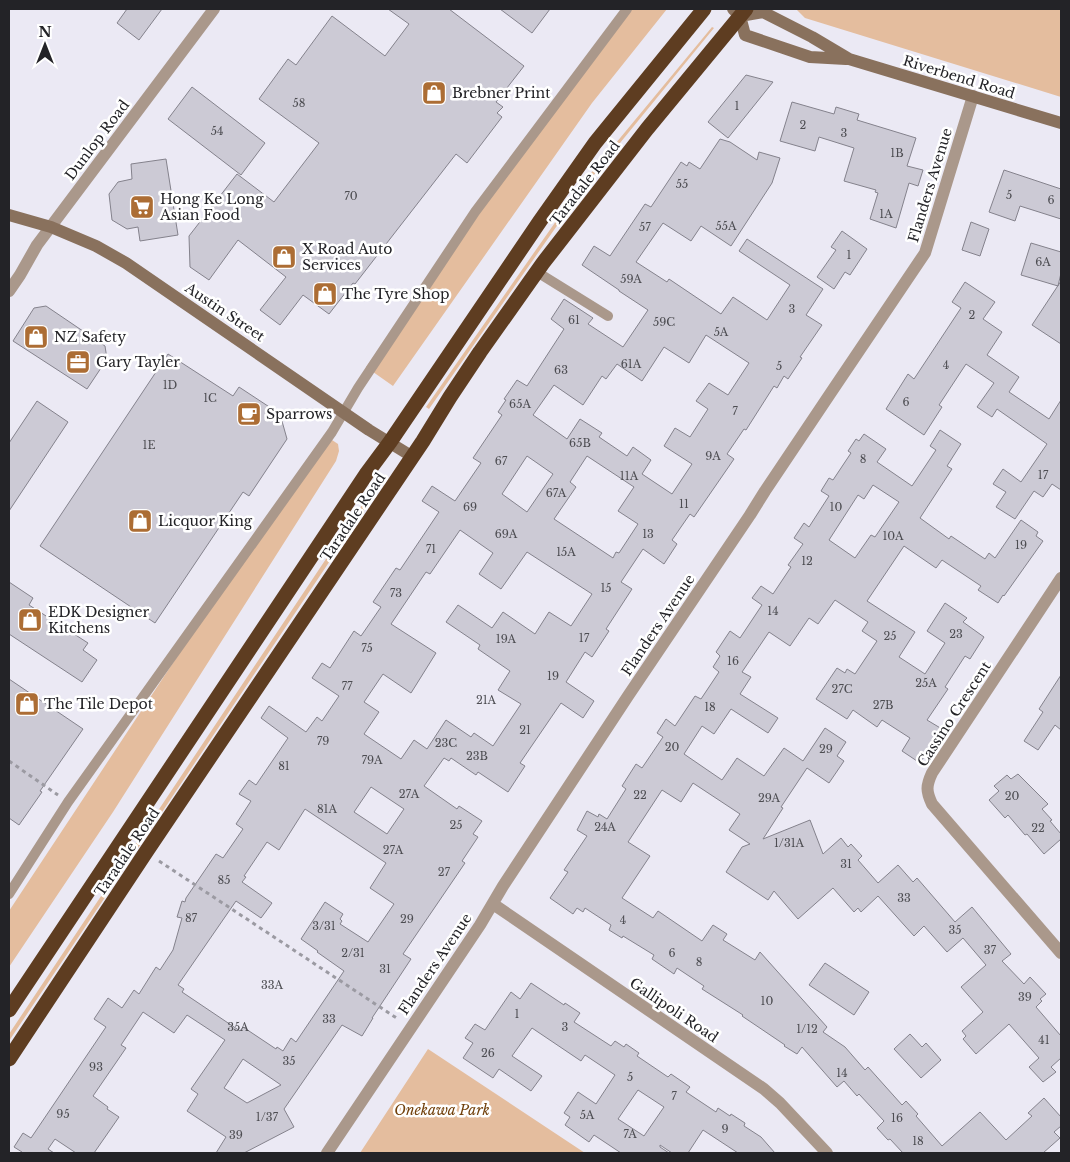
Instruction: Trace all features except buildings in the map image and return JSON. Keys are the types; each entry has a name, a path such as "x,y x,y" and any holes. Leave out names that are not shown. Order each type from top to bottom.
{"highway":[{"name":"Taradale Road","path":"9,1010 367,473 540,221 595,143 704,9"},
{"name":"Taradale Road","path":"9,1059 146,852 413,457 480,352 537,272 740,11"}],"main road":[{"name":"Riverbend Road","path":"849,59 812,37 763,12 740,11 745,35 810,57 849,59 1061,123"},
{"name":"Austin Street","path":"9,215 51,227 96,246 126,263 413,457"}],"street":[{"name":"Dunlop Road","path":"9,291 37,245 214,9"},
{"name":"Flanders Avenue","path":"327,1153 493,904 628,696 925,253 973,96"},
{"name":"Cassino Crescent","path":"1061,578 932,772 927,783 928,794 932,804 1061,952"},
{"name":"Gallipoli Road","path":"493,904 764,1089 780,1103 827,1153"}],"lane":[{"path":"9,894 68,802 332,432 475,212 627,9"},
{"path":"537,272 608,316"}],"path":[{"path":"9,761 68,802"},
{"path":"146,852 411,1028"}],"green space":[{"path":"625,9 667,9 592,103 393,386 366,367 539,124"},
{"path":"796,9 1061,9 1061,97 805,18"},
{"path":"712,27 714,28 584,187 429,409 426,407 582,184"},
{"path":"332,440 338,444 339,451 336,461 113,812 9,967 9,911 313,451"},
{"path":"378,481 382,483 9,1041 9,1034"},
{"name":"Onekawa Park","path":"428,1049 585,1153 360,1153"}],"place":[{"name":"Brebner Print","path":"434,93"},
{"name":"Hong Ke Long Asian Food","path":"142,207"},
{"name":"X Road Auto Services","path":"284,257"},
{"name":"The Tyre Shop","path":"325,294"},
{"name":"NZ Safety","path":"36,337"},
{"name":"Gary Tayler","path":"78,362"},
{"name":"Sparrows","path":"249,414"},
{"name":"Licquor King","path":"140,521"},
{"name":"EDK Designer Kitchens","path":"30,620"},
{"name":"The Tile Depot","path":"27,704"}]}
